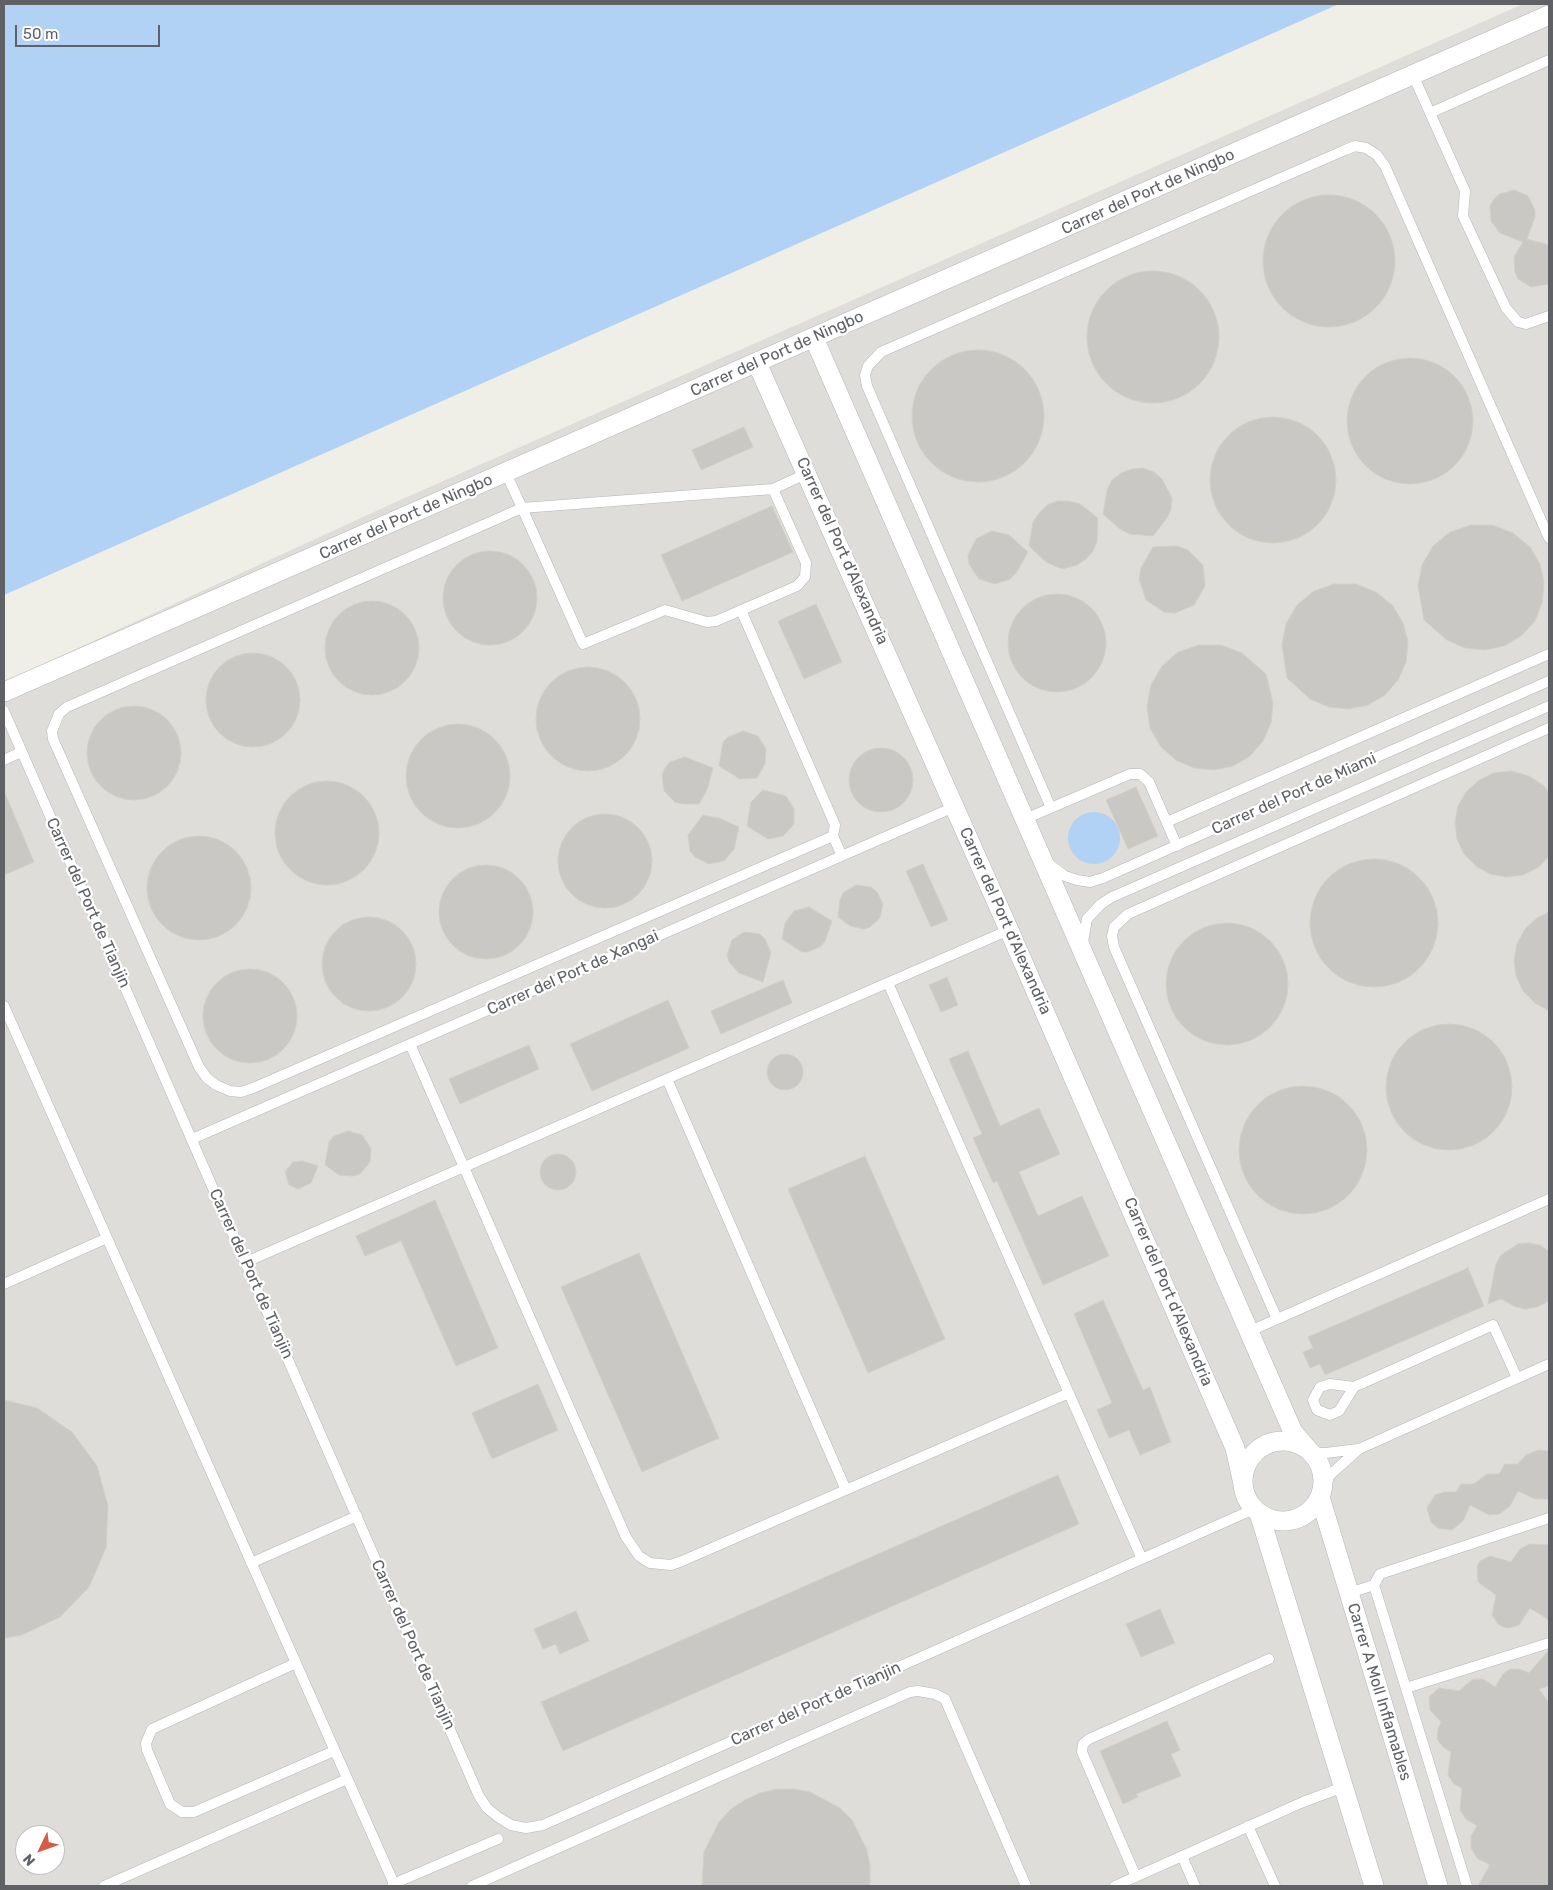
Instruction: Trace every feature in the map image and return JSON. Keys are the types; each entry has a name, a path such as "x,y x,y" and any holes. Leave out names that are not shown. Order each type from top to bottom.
{"street":[{"name":"Carrer del Port de Ningbo","path":"4,692 1549,15"},
{"path":"814,338 1294,1432 1320,1464 1323,1473 1322,1494 1308,1513 1289,1521 1268,1518 1256,1511"},
{"name":"Carrer del Port d'Alexandria","path":"757,362 808,473 1235,1448 1243,1484"},
{"path":"1307,1448 1295,1442 1282,1440 1269,1443 1258,1449 1249,1459 1244,1471 1243,1484 1246,1498 1256,1511 1374,1886"},
{"name":"Carrer A Moll Inflamables","path":"1322,1494 1349,1592 1438,1886"}],"lane":[{"path":"1430,113 1549,60"},
{"path":"1413,76 1465,190 1463,216 1506,308 1518,322 1526,324 1549,316"},
{"path":"1051,808 867,386 865,375 868,366 881,352 1345,150 1355,146 1366,148 1377,155 1385,166 1549,538"},
{"path":"506,473 583,644 665,610 712,622 796,586 806,577 806,563 773,488"},
{"path":"808,473 773,488 522,508 67,707 54,722 52,730 53,740 199,1067 207,1078 216,1085 230,1091 241,1092 253,1088 833,836"},
{"path":"742,610 835,825 833,836 842,856"},
{"path":"1167,822 1549,654"},
{"name":"Carrer del Port de Miami","path":"1041,856 1052,868 1064,876 1090,882 1103,878 1549,681"},
{"name":"Carrer del Port de Miami","path":"1085,956 1082,940 1087,919 1097,908 1112,897 1549,706"},
{"name":"Carrer del Port de Tianjin","path":"4,711 479,1796 487,1808 498,1817 512,1825 526,1828 543,1825 1142,1559 1256,1511"},
{"path":"1276,1319 1114,946 1112,936 1114,927 1128,914 1549,728"},
{"path":"4,760 21,752"},
{"path":"1025,819 1135,774 1140,774 1149,782 1177,846"},
{"name":"Carrer del Port de Xangai","path":"192,1139 954,807"},
{"path":"246,1262 1009,930"},
{"path":"888,982 1142,1559"},
{"path":"4,1006 394,1885 498,1839"},
{"path":"410,1044 626,1537 639,1556 650,1563 659,1565 682,1561 1069,1393"},
{"path":"667,1079 846,1490"},
{"path":"1250,1331 1549,1199"},
{"path":"4,1284 107,1238"},
{"path":"1354,1387 1493,1325 1517,1378"},
{"path":"1307,1448 1326,1453 1359,1449 1549,1364"},
{"path":"1322,1494 1330,1475 1359,1449"},
{"path":"251,1563 357,1516"},
{"path":"1349,1592 1374,1585 1380,1574 1549,1518"},
{"path":"1374,1585 1467,1886"},
{"path":"1406,1688 1549,1643"},
{"path":"1136,1876 1082,1752 1082,1744 1089,1738 1269,1659"},
{"path":"296,1663 152,1729 146,1743 147,1750 170,1804 182,1812 194,1812 334,1751"},
{"path":"472,1886 910,1692 918,1691 935,1694 945,1699 1026,1886"},
{"path":"104,1886 347,1779"},
{"path":"1114,1886 1248,1826 1343,1787"},
{"path":"1248,1826 1275,1886"},
{"path":"1182,1856 1195,1886"}],"shaded area":[{"path":"1523,4 1549,4 1549,1886 4,1886 4,682 398,501"}],"water":[{"path":"4,4 1339,4 4,595"},
{"path":"1094,812 1108,816 1116,824 1120,838 1116,852 1108,860 1094,864 1080,860 1072,852 1068,838 1072,824 1080,816"}],"building":[{"path":"1514,190 1528,196 1535,210 1535,217 1527,239 1549,245 1549,284 1531,287 1518,279 1515,272 1514,257 1523,242 1500,233 1491,221 1490,206 1494,199 1500,194"},
{"path":"1329,195 1342,196 1354,200 1376,214 1390,236 1394,248 1394,274 1390,286 1376,308 1354,322 1342,326 1329,327 1316,326 1304,322 1282,308 1268,286 1264,274 1263,261 1264,248 1268,236 1282,214 1304,200 1316,196"},
{"path":"1153,271 1166,272 1178,276 1200,290 1214,312 1218,324 1218,350 1214,362 1200,384 1178,398 1166,402 1153,403 1140,402 1128,398 1106,384 1092,362 1088,350 1087,337 1088,324 1092,312 1106,290 1128,276 1140,272"},
{"path":"978,350 991,351 1003,355 1025,369 1039,391 1043,403 1043,429 1039,441 1025,463 1003,477 991,481 978,482 965,481 953,477 931,463 917,441 913,429 912,416 913,403 917,391 931,369 953,355 965,351"},
{"path":"1410,358 1434,363 1454,377 1468,397 1473,421 1468,445 1454,465 1434,479 1410,484 1386,479 1366,465 1352,445 1347,421 1352,397 1366,377 1386,363"},
{"path":"1273,417 1297,422 1317,436 1331,456 1336,480 1331,504 1317,524 1297,538 1273,543 1249,538 1229,524 1215,504 1210,480 1215,456 1229,436 1249,422"},
{"path":"744,427 753,447 701,470 692,450"},
{"path":"1143,468 1154,472 1162,479 1172,498 1171,509 1167,518 1153,536 1130,534 1120,529 1103,514 1107,490 1112,480 1121,473"},
{"path":"1058,501 1080,504 1098,518 1097,541 1093,551 1077,565 1062,569 1046,562 1029,546 1033,522 1047,505"},
{"path":"772,506 793,552 682,601 661,555"},
{"path":"1471,525 1492,525 1513,533 1530,547 1540,564 1544,583 1542,603 1535,621 1521,636 1504,646 1485,650 1465,648 1447,640 1424,620 1418,586 1422,565 1433,546 1450,532"},
{"path":"992,531 1009,535 1028,552 1016,573 1010,579 995,584 979,579 969,564 968,555 976,539"},
{"path":"1177,546 1188,550 1203,565 1205,586 1194,605 1175,613 1164,612 1146,600 1139,579 1141,568 1153,547"},
{"path":"490,551 508,555 523,565 533,580 537,598 533,616 523,631 508,641 490,645 472,641 457,631 447,616 443,598 447,580 457,565 472,555"},
{"path":"1334,584 1356,584 1376,592 1393,606 1403,623 1408,642 1406,662 1398,680 1385,695 1368,705 1348,709 1329,707 1310,699 1287,678 1282,645 1286,624 1297,605 1314,591"},
{"path":"1057,594 1076,598 1091,609 1102,624 1106,643 1102,662 1091,677 1076,688 1057,692 1038,688 1023,677 1012,662 1008,643 1012,624 1023,609 1038,598"},
{"path":"372,601 390,605 405,615 415,630 419,648 415,666 405,681 390,691 372,695 354,691 339,681 329,666 325,648 329,630 339,615 354,605"},
{"path":"816,604 842,662 804,679 778,621"},
{"path":"1199,645 1221,645 1242,653 1266,674 1273,703 1271,723 1263,741 1250,756 1233,766 1214,770 1194,768 1176,760 1161,747 1150,728 1147,706 1151,685 1162,666 1178,652"},
{"path":"253,653 271,657 286,667 296,682 300,700 296,718 286,733 271,743 253,747 235,743 220,733 210,718 206,700 210,682 220,667 235,657"},
{"path":"588,667 608,671 625,682 636,699 640,719 636,739 625,756 608,767 588,771 568,767 551,756 540,739 536,719 540,699 551,682 568,671"},
{"path":"134,706 152,710 167,720 177,735 181,753 177,771 167,786 152,796 134,800 116,796 101,786 91,771 87,753 91,735 101,720 116,710"},
{"path":"458,724 478,728 495,739 506,756 510,776 506,796 495,813 478,824 458,828 438,824 421,813 410,796 406,776 410,756 421,739 438,728"},
{"path":"743,731 758,736 766,749 765,764 757,778 740,779 719,766 723,742 728,737"},
{"path":"875,748 887,748 904,757 911,768 913,780 911,792 904,803 887,812 875,812 863,807 854,798 849,786 849,774 854,762 863,753"},
{"path":"685,757 713,768 707,790 699,804 675,802 664,791 662,775 665,768 670,762"},
{"path":"1511,771 1529,776 1544,786 1549,793 1549,856 1539,867 1523,875 1506,877 1490,874 1476,866 1464,854 1457,839 1455,822 1458,806 1466,792 1478,781 1493,773"},
{"path":"327,781 347,785 364,796 375,813 379,833 375,853 364,870 347,881 327,885 307,881 290,870 279,853 275,833 279,813 290,796 307,785"},
{"path":"1136,787 1158,836 1128,849 1106,800"},
{"path":"763,790 786,796 794,809 794,824 783,836 768,839 747,826 751,802"},
{"path":"4,791 34,862 4,875"},
{"path":"605,814 623,818 638,828 648,843 652,861 648,879 638,894 623,904 605,908 587,904 572,894 562,879 558,861 562,843 572,828 587,818"},
{"path":"703,815 719,818 739,827 734,849 724,861 709,864 695,857 690,851 688,835"},
{"path":"199,836 219,840 236,851 247,868 251,888 247,908 236,925 219,936 199,940 179,936 162,925 151,908 147,888 151,868 162,851 179,840"},
{"path":"1374,859 1398,864 1419,878 1433,899 1438,923 1433,947 1419,968 1398,982 1374,987 1350,982 1329,968 1315,947 1310,923 1315,899 1329,878 1350,864"},
{"path":"923,864 948,920 931,927 906,871"},
{"path":"486,865 504,869 519,879 529,894 533,912 529,930 519,945 504,955 486,959 468,955 453,945 443,930 439,912 443,894 453,879 468,869"},
{"path":"856,885 871,887 877,892 883,904 880,918 870,927 864,929 850,926 838,917 840,900 843,893"},
{"path":"809,907 832,921 825,941 821,946 808,952 802,952 782,939 785,923 794,911"},
{"path":"1549,912 1549,1011 1535,1003 1523,991 1516,976 1514,960 1517,944 1525,929 1537,918"},
{"path":"369,917 387,921 402,931 412,946 416,964 412,982 402,997 387,1007 369,1011 351,1007 336,997 326,982 322,964 326,946 336,931 351,921"},
{"path":"1227,923 1250,927 1270,941 1284,961 1288,984 1284,1007 1270,1027 1250,1041 1227,1045 1204,1041 1184,1027 1170,1007 1166,984 1170,961 1184,941 1204,927"},
{"path":"744,932 760,934 765,939 771,953 763,982 739,973 729,962 727,955 732,940"},
{"path":"250,969 268,973 283,983 293,998 297,1016 293,1034 283,1049 268,1059 250,1063 232,1059 217,1049 207,1034 203,1016 207,998 217,983 232,973"},
{"path":"947,977 958,1005 941,1012 929,985"},
{"path":"783,980 792,1003 721,1034 711,1011"},
{"path":"668,1000 689,1048 592,1091 570,1044"},
{"path":"1449,1024 1473,1029 1484,1034 1494,1042 1502,1052 1507,1063 1512,1087 1507,1111 1502,1122 1494,1132 1484,1140 1473,1145 1449,1150 1425,1145 1414,1140 1404,1132 1396,1122 1391,1111 1386,1087 1391,1063 1396,1052 1404,1042 1414,1034 1425,1029"},
{"path":"529,1045 539,1069 460,1104 449,1079"},
{"path":"968,1051 1000,1126 1039,1108 1060,1154 1019,1172 1038,1216 1082,1196 1109,1256 1043,1285 997,1181 993,1183 973,1138 982,1134 949,1059"},
{"path":"785,1054 797,1060 803,1072 797,1084 785,1090 773,1084 767,1072 773,1060"},
{"path":"1303,1086 1316,1087 1328,1091 1348,1105 1362,1125 1366,1137 1366,1163 1362,1175 1348,1195 1328,1209 1316,1213 1303,1214 1290,1213 1278,1209 1258,1195 1244,1175 1240,1163 1239,1150 1240,1137 1244,1125 1258,1105 1278,1091 1290,1087"},
{"path":"348,1131 362,1135 371,1148 370,1162 360,1174 353,1176 339,1175 325,1165 329,1142 334,1136"},
{"path":"558,1154 570,1160 576,1172 570,1184 558,1190 546,1184 540,1172 546,1160"},
{"path":"865,1156 945,1339 868,1373 788,1189"},
{"path":"302,1161 318,1166 311,1183 298,1189 289,1185 285,1172 293,1162"},
{"path":"435,1200 498,1348 456,1366 401,1241 365,1256 356,1236"},
{"path":"1518,1244 1540,1245 1549,1251 1549,1301 1537,1307 1526,1309 1516,1307 1501,1299 1488,1304 1496,1264 1501,1255"},
{"path":"639,1253 719,1438 642,1472 561,1287"},
{"path":"1468,1268 1484,1306 1325,1375 1320,1364 1310,1368 1303,1352 1313,1348 1308,1337"},
{"path":"1103,1300 1143,1390 1150,1387 1171,1442 1140,1455 1129,1430 1109,1438 1097,1410 1112,1403 1074,1314"},
{"path":"538,1384 558,1430 492,1459 472,1413"},
{"path":"4,1400 37,1408 72,1432 97,1466 108,1506 106,1548 89,1587 60,1617 22,1635 4,1638"},
{"path":"1539,1450 1549,1451 1549,1499 1535,1499 1518,1491 1510,1506 1499,1514 1489,1515 1470,1505 1463,1521 1452,1530 1438,1528 1431,1522 1427,1508 1435,1495 1445,1492 1456,1492 1461,1484 1474,1484 1487,1474 1499,1474 1505,1464 1518,1464 1526,1455"},
{"path":"1058,1475 1079,1524 563,1751 541,1702"},
{"path":"1530,1544 1549,1545 1549,1620 1530,1608 1519,1625 1508,1628 1503,1627 1498,1624 1492,1615 1496,1595 1478,1582 1477,1566 1480,1561 1490,1556 1511,1562 1520,1549"},
{"path":"1160,1609 1175,1643 1141,1657 1126,1624"},
{"path":"576,1611 589,1641 560,1654 556,1644 543,1649 534,1629"},
{"path":"1549,1650 1549,1686 1539,1689 1549,1703 1549,1886 1478,1886 1490,1865 1477,1858 1471,1848 1471,1836 1477,1826 1466,1819 1460,1810 1462,1788 1454,1784 1448,1775 1451,1752 1443,1747 1437,1739 1441,1722 1430,1710 1429,1697 1439,1688 1459,1691 1473,1679 1483,1679 1495,1687 1503,1674 1510,1669 1519,1669 1529,1673"},
{"path":"1167,1721 1180,1750 1171,1754 1181,1776 1136,1794 1138,1797 1123,1804 1100,1751"},
{"path":"777,1789 794,1789 810,1792 840,1808 852,1820 867,1850 870,1866 870,1886 702,1886 704,1852 719,1822 731,1809 745,1800 760,1793"}]}
